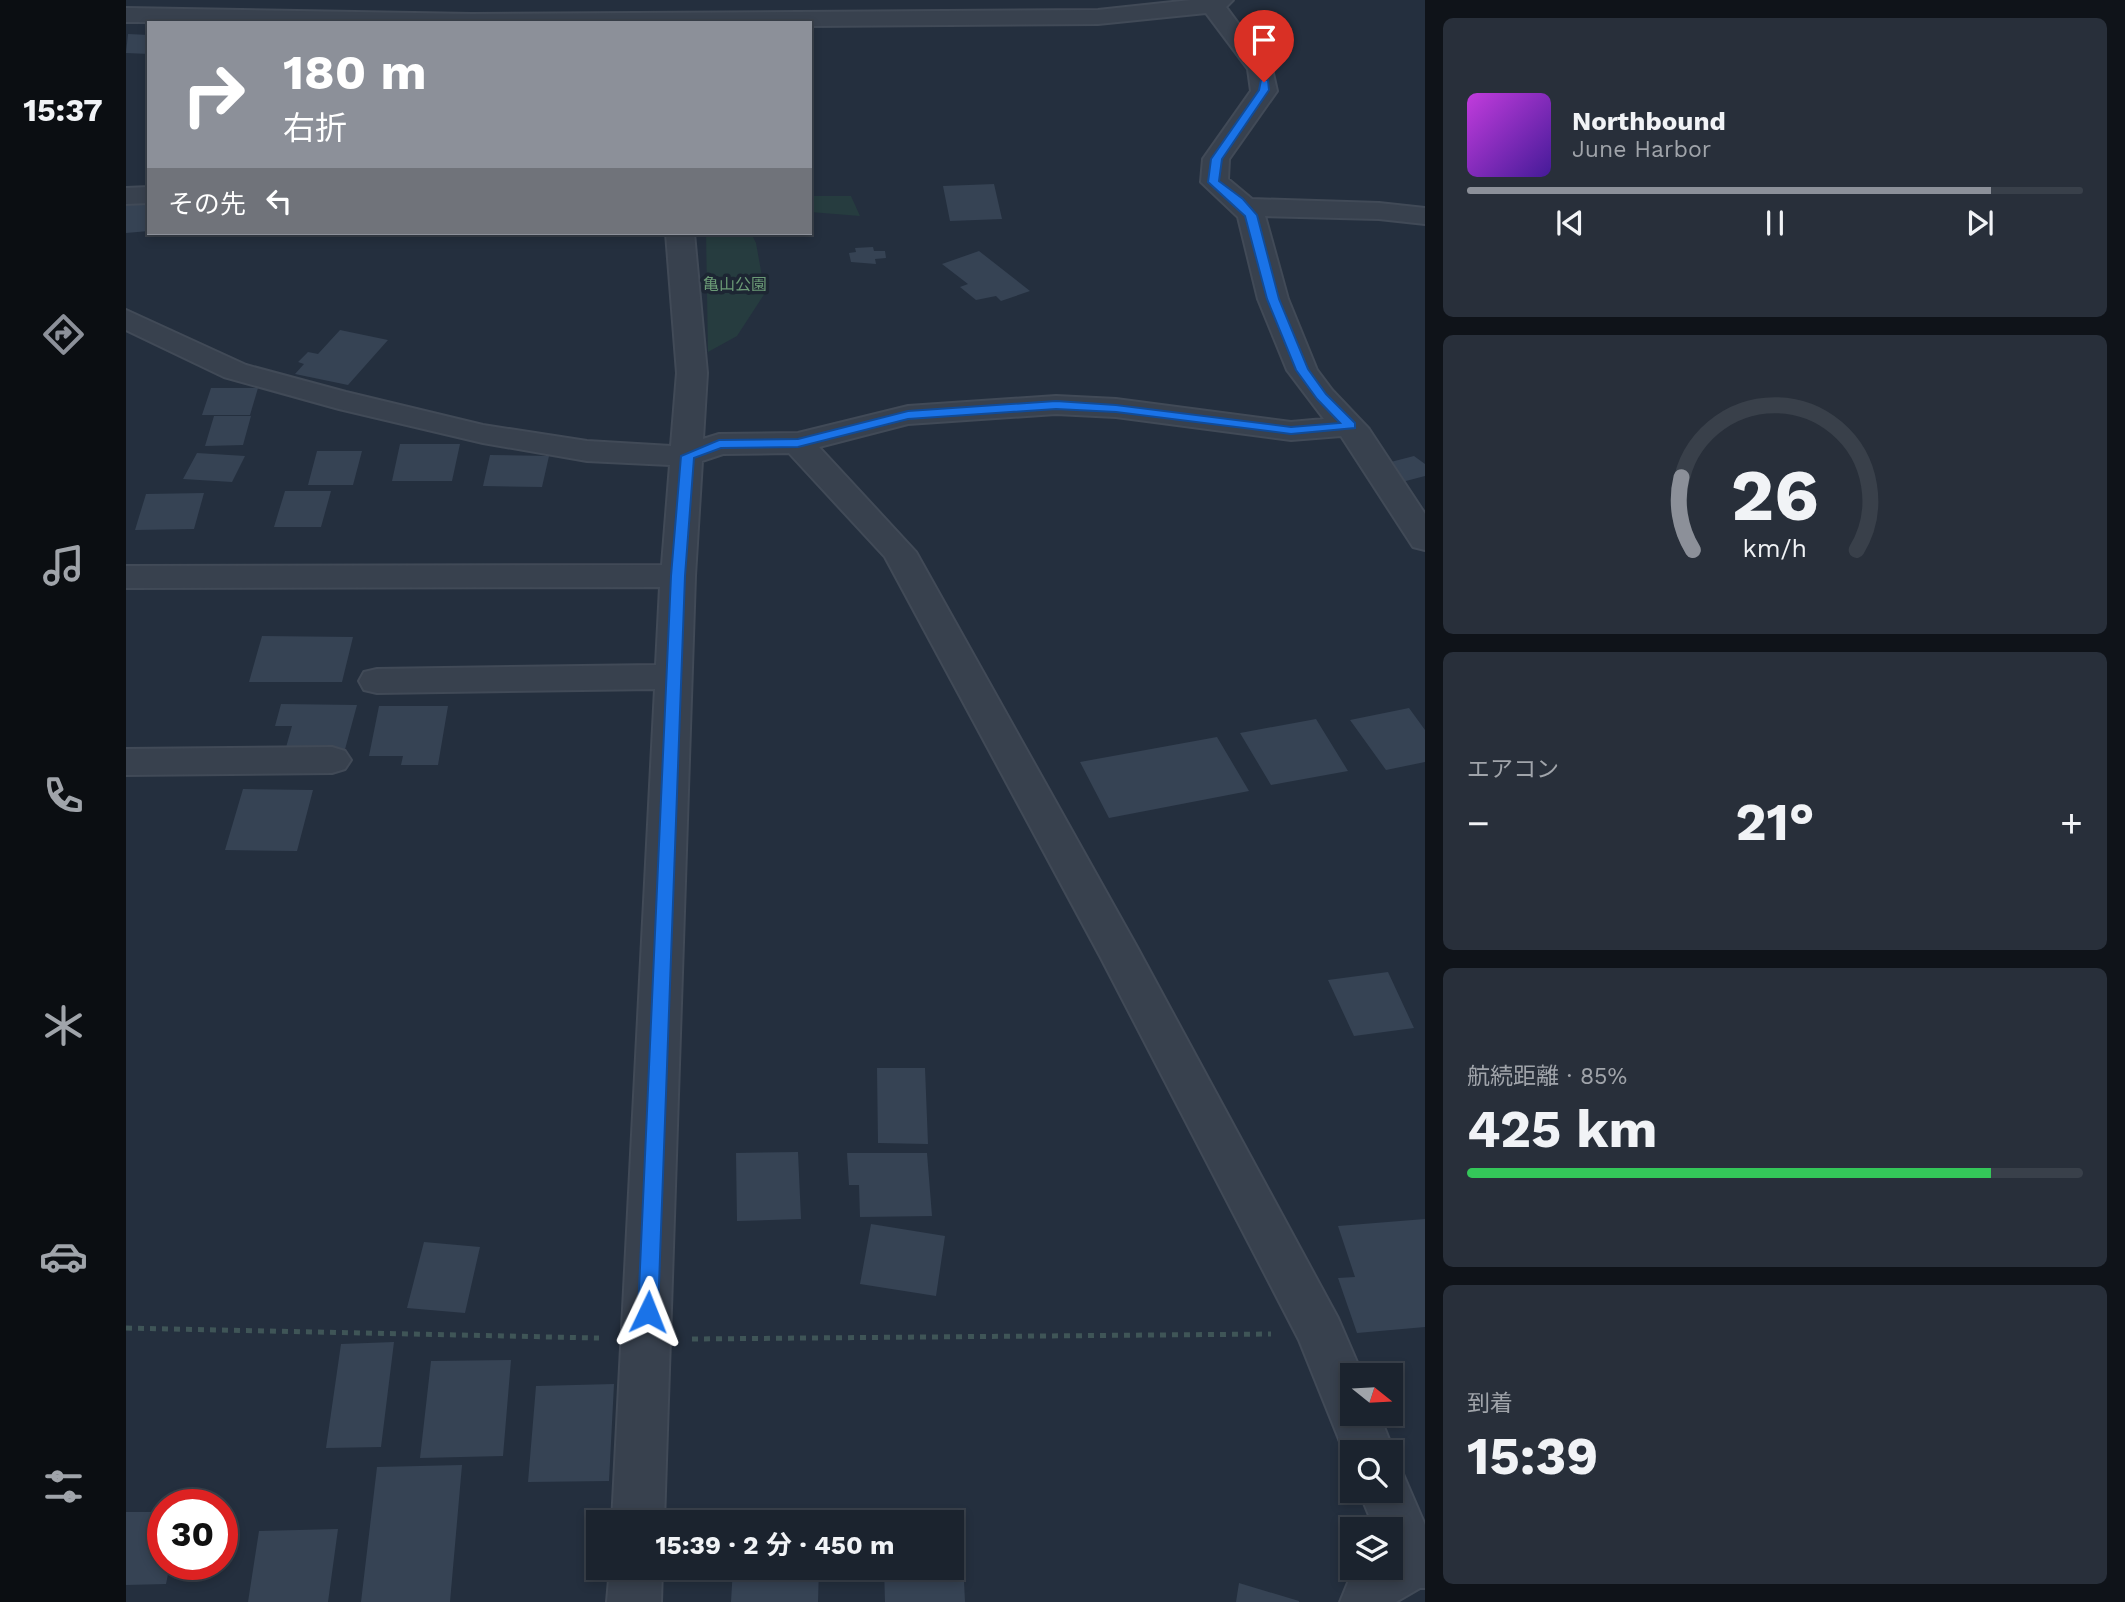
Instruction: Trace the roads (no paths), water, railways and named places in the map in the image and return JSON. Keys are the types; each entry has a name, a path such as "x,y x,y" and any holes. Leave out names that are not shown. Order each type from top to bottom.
{"street":[{"path":"126,15 472,21 669,14 1098,17 1214,2 1260,69 1264,82 1264,90 1216,159 1214,182 1251,215 1273,299 1302,370 1321,397 1350,426 1425,540"},
{"path":"126,196 147,195"},
{"path":"1243,207 1379,211 1425,216"},
{"path":"639,1510 678,576 692,373 680,235"},
{"path":"126,319 235,371 339,400 483,434 587,450 687,456 719,444 798,443 908,415 1056,405 1116,408 1291,430 1350,426"},
{"path":"798,443 899,552 1122,958 1321,1333 1340,1380"},
{"path":"126,577 678,576"},
{"path":"377,681 674,677"},
{"path":"126,762 332,760"},
{"path":"1367,1602 1373,1586 1420,1562 1391,1503"},
{"path":"634,1602 635,1580"}],"park label":[{"name":"亀山公園","path":"735,284"}]}
